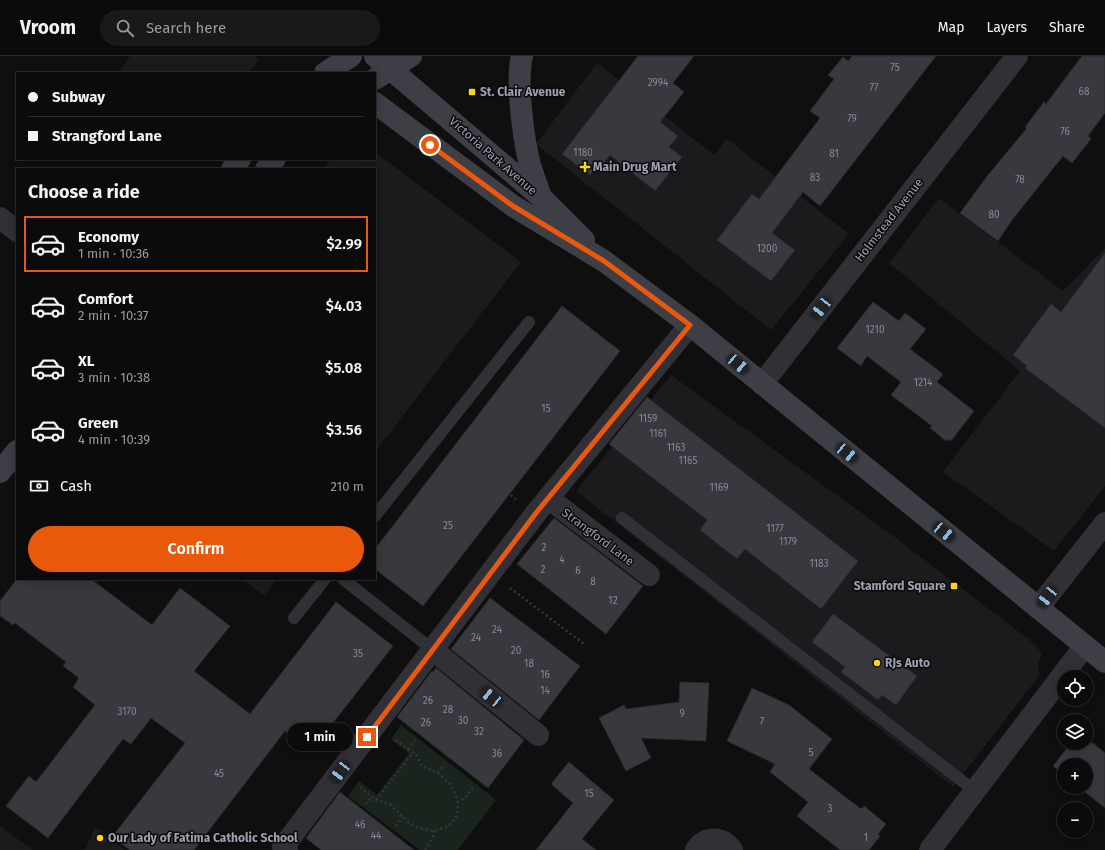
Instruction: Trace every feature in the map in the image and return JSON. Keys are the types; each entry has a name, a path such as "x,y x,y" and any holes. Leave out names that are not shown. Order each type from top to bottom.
{"main road":[{"path":"328,68 351,56"},
{"path":"380,68 411,56"},
{"path":"522,56 520,64 521,104 529,161 541,197"},
{"name":"Victoria Park Avenue","path":"380,68 541,197 604,261"},
{"name":"Victoria Park Avenue","path":"376,104 513,206 604,261 690,325 1084,647 1105,662"},
{"path":"233,168 239,160"},
{"path":"267,168 274,160"},
{"path":"0,472 16,452"}],"street":[{"name":"Holmstead Avenue","path":"762,384 1017,56"},
{"path":"0,218 16,230"},
{"path":"287,850 284,847 542,506 690,325"},
{"name":"Strangford Lane","path":"542,506 648,575"},
{"path":"1038,608 1105,523"},
{"path":"930,850 1084,647"},
{"path":"433,650 538,735"},
{"path":"696,850 700,844 705,841 718,840 727,844 732,850"}],"lane":[{"path":"376,515 529,322"},
{"path":"622,518 975,791"},
{"path":"294,618 324,580"},
{"path":"344,580 433,650"}],"path":[{"path":"436,440 542,506"},
{"path":"491,573 584,644"},
{"path":"340,772 376,800 390,804 403,817 419,828 434,830 444,828 452,823 457,815 457,802 456,795 450,784 438,774 422,766 417,756 376,725"},
{"path":"408,749 415,740"},
{"path":"376,800 413,753"},
{"path":"438,774 444,764"},
{"path":"457,802 465,798 474,786"},
{"path":"366,804 372,797"},
{"path":"396,826 403,817"},
{"path":"425,850 433,838 434,830"}],"shaded area":[{"path":"130,56 255,56 259,59 250,72 119,72"},
{"path":"597,63 714,155 727,139 849,234 771,330 536,144"},
{"path":"376,153 521,262 376,451 376,168 323,168 330,160 376,160"},
{"path":"939,198 1063,291 1105,248 1105,486 1054,551 943,472 1020,371 889,263"},
{"path":"671,375 892,535 1027,638 1042,653 1038,664 1039,676 953,787 576,491"},
{"path":"243,580 276,580 265,596"},
{"path":"401,725 496,800 458,850 420,850 348,796 359,781 377,795 409,753 391,739"},
{"path":"0,826 33,850 0,850"},
{"name":"Our Lady of Fatima Catholic School","path":"95,827 125,850 85,850"}],"building":[{"path":"638,56 694,56 673,83 684,92 660,122 678,136 669,147 682,157 655,191 610,155 597,172 595,169 590,175 562,154"},
{"path":"852,56 936,56 820,206 803,192 772,233 795,250 771,281 717,240 752,194 759,199 820,118 810,111 834,79 828,75 843,57 848,61"},
{"path":"1082,56 1105,56 1105,113 1088,136 1091,139 1072,163 1063,156 1012,220 998,241 960,213 988,175 1027,128 1025,127 1044,102 1046,104"},
{"path":"1105,253 1105,428 1025,368 1027,366 1013,355 1051,304 1061,312"},
{"path":"873,302 899,321 905,313 926,329 910,349 943,374 937,382 974,411 951,441 947,439 946,441 930,428 932,426 891,395 901,382 867,356 861,366 837,348"},
{"path":"562,306 620,351 423,606 376,570 376,548"},
{"path":"647,397 858,561 821,609 745,549 737,559 700,530 707,520 609,444"},
{"path":"554,518 643,586 606,634 517,564"},
{"path":"16,580 92,580 152,625 180,588 230,626 194,671 250,714 336,602 393,646 311,751 285,731 194,850 130,850 112,837 185,743 151,718 131,744 123,739 48,838 6,806 29,776 36,782 95,705 73,687 79,678 63,666 66,662 15,623 13,625 0,616 0,601"},
{"path":"490,598 580,666 539,720 451,649"},
{"path":"833,614 917,676 896,705 882,695 878,700 841,672 845,667 812,642"},
{"path":"436,668 524,740 488,788 397,717 432,671 433,672"},
{"path":"680,682 709,683 706,741 641,738 651,758 626,771 599,718 624,705 626,709 679,702"},
{"path":"752,688 789,705 832,739 809,769 861,809 864,806 886,824 878,834 880,836 869,850 840,850 797,816 808,802 770,772 775,764 727,741"},
{"path":"1093,743 1105,753 1105,808 1088,794 1093,794 1093,758 1059,758 1066,750 1093,750"},
{"path":"1057,761 1057,769 1053,766"},
{"path":"569,762 614,800 582,839 596,850 536,850 573,803 551,784"},
{"path":"340,792 414,850 321,850 306,838"}],"place":[{"name":"St. Clair Avenue","path":"472,92"},
{"name":"Main Drug Mart","path":"585,167"},
{"name":"Stamford Square","path":"954,586"},
{"name":"RJs Auto","path":"877,663"},
{"name":"Our Lady of Fatima Catholic School","path":"100,838"}],"route":[{"path":"367,737 536,513 690,325 604,261 513,206 430,145"}]}
